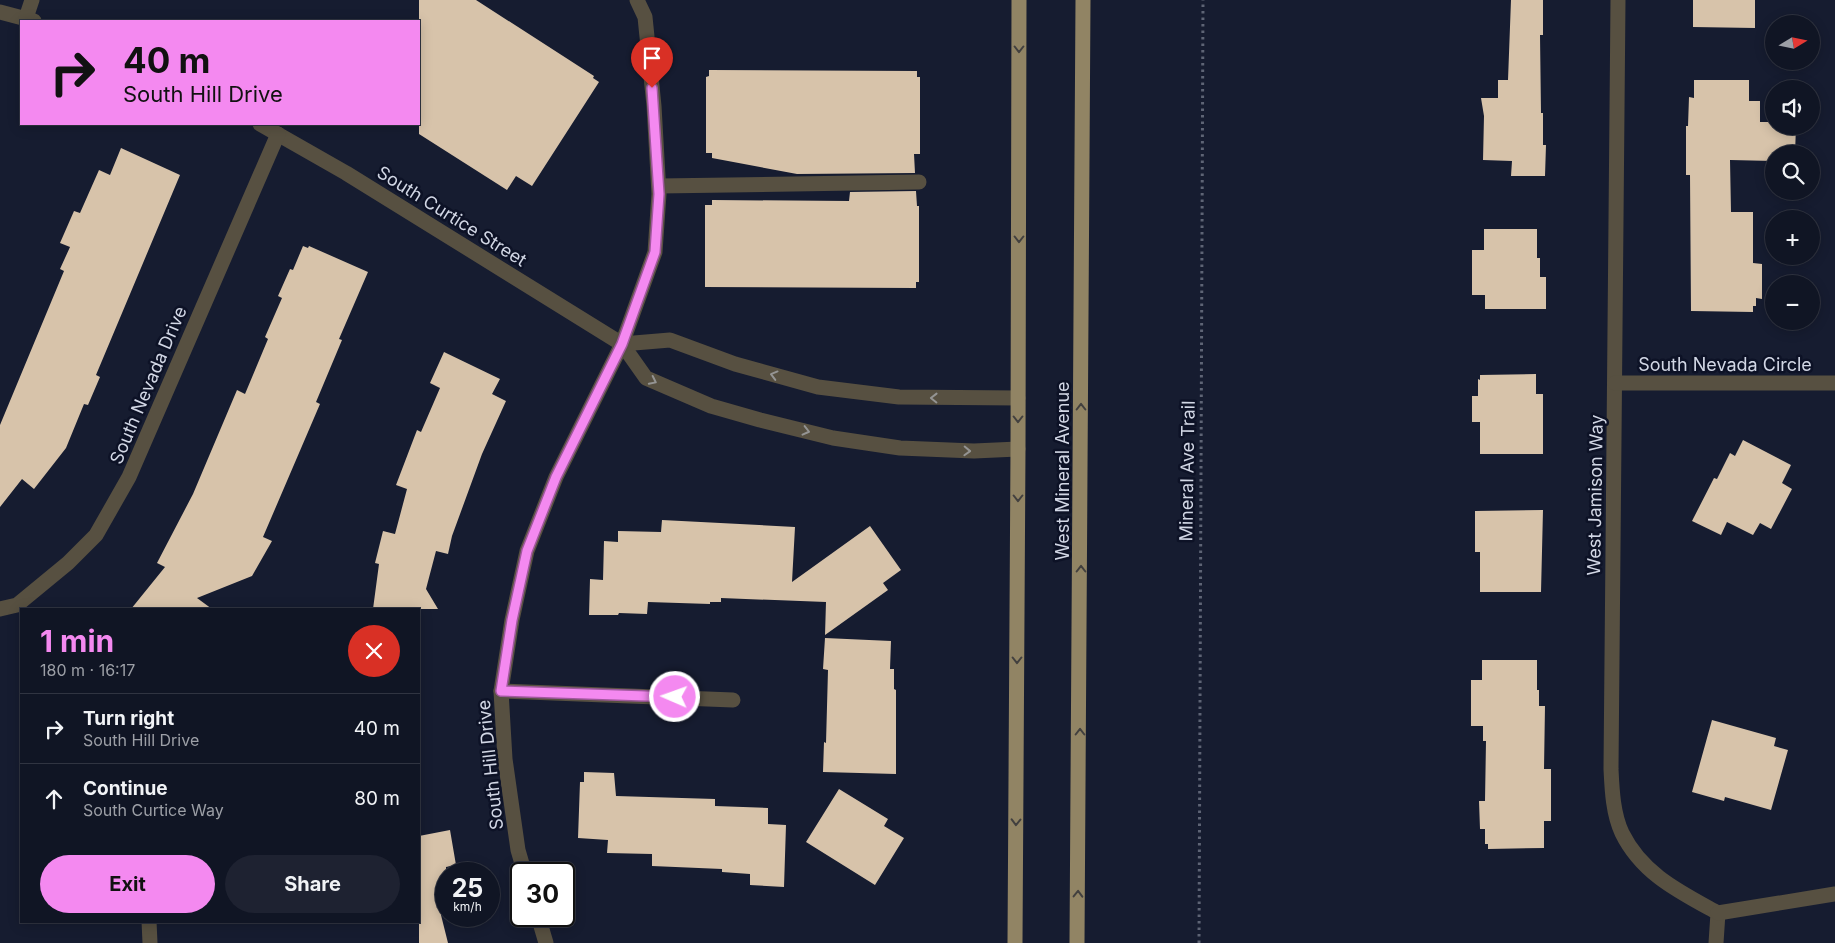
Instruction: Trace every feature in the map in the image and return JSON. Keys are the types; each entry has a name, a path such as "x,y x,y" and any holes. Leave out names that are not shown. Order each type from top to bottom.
{"main road":[{"path":"1015,943 1019,0"},
{"name":"West Mineral Avenue","path":"1077,943 1080,704 1082,0"}],"street":[{"path":"0,12 30,20 32,0"},
{"name":"South Hill Drive","path":"522,862 518,850 505,760 501,691 512,620 527,551 556,477 622,344 655,252 659,186 654,106 645,17 637,0"},
{"name":"West Jamison Way","path":"1618,0 1611,769 1614,803 1622,833 1641,861 1662,881 1718,914"},
{"name":"South Curtice Street","path":"262,125 346,173 622,344 646,378 710,406 833,438 900,448 974,451 1018,449"},
{"name":"South Nevada Drive","path":"20,608 96,535 116,502 129,478 278,134"},
{"path":"659,186 918,182"},
{"path":"622,344 670,340 735,364 818,387 899,398 1018,398"},
{"name":"South Nevada Circle","path":"1615,383 1835,383"},
{"name":"South Nevada Drive","path":"0,610 19,609"},
{"path":"501,691 733,700"},
{"path":"1716,943 1718,914 1835,894"},
{"path":"149,923 150,943"},
{"path":"541,927 546,943"}],"path":[{"name":"Mineral Ave Trail","path":"1199,943 1203,0"}],"building":[{"path":"419,0 476,0 594,76 593,78 599,82 532,186 516,176 507,190 419,134"},
{"path":"1511,0 1543,0 1543,35 1540,35 1541,113 1543,113 1543,145 1546,145 1545,176 1511,176 1512,161 1483,160 1484,116 1481,98 1498,98 1498,80 1508,80"},
{"path":"1693,0 1755,0 1755,28 1693,27"},
{"path":"709,70 917,71 917,77 920,77 920,154 914,154 915,173 797,174 712,158 712,153 706,153 706,77 709,76"},
{"path":"1694,80 1749,80 1749,101 1760,101 1760,122 1765,122 1765,135 1796,135 1795,145 1765,145 1765,161 1730,160 1731,212 1753,212 1753,263 1762,264 1762,299 1756,298 1756,306 1753,306 1753,312 1691,311 1690,175 1686,175 1686,126 1688,126 1689,97 1694,98"},
{"path":"121,148 180,175 96,375 100,377 88,405 84,404 66,448 34,489 22,479 0,507 0,425 64,271 60,269 70,247 60,243 74,211 80,213 99,170 110,175"},
{"path":"916,191 917,206 919,206 919,282 916,282 916,288 705,287 705,205 712,205 712,200 849,201 850,192"},
{"path":"1484,229 1537,229 1537,258 1540,258 1540,277 1546,277 1546,309 1485,309 1485,295 1472,295 1472,250 1484,250"},
{"path":"303,246 308,248 309,246 368,272 339,339 342,340 316,402 320,404 263,537 272,541 252,576 197,598 211,608 132,608 165,567 157,563 193,494 237,390 245,394 268,339 265,337 282,298 278,296 290,269 293,270"},
{"path":"444,352 500,379 492,394 506,401 482,454 452,536 448,554 436,551 426,589 438,609 373,608 379,564 375,563 383,531 395,534 407,489 396,485 417,430 421,432 440,388 430,383"},
{"path":"1536,374 1536,394 1543,394 1543,454 1480,454 1480,422 1472,422 1472,396 1478,396 1478,379 1480,380 1480,375"},
{"path":"1743,440 1791,465 1782,483 1792,489 1771,529 1760,523 1753,535 1727,522 1721,535 1692,521 1714,478 1717,479 1730,453 1735,456"},
{"path":"1543,510 1541,592 1480,592 1480,552 1475,552 1475,511"},
{"path":"662,520 795,527 792,582 870,526 901,570 883,583 888,590 825,635 826,602 721,598 721,602 710,602 710,604 648,602 647,614 589,615 590,579 603,580 604,541 618,542 618,531 661,532"},
{"path":"825,638 891,641 890,669 894,669 894,689 896,690 896,774 823,772 824,742 826,743 828,670 823,669"},
{"path":"1482,660 1537,660 1539,706 1545,706 1544,769 1551,769 1551,821 1544,821 1544,848 1488,849 1488,844 1485,844 1485,829 1480,829 1479,801 1485,801 1486,741 1483,741 1483,726 1471,726 1471,680 1482,680"},
{"path":"1712,720 1776,738 1774,746 1788,750 1771,810 1725,797 1724,801 1692,792"},
{"path":"584,772 614,773 616,796 715,799 715,806 768,808 768,824 786,825 784,887 750,885 750,874 722,872 722,869 652,866 652,854 607,853 608,840 578,838 580,782 584,782"},
{"path":"839,789 888,819 884,826 904,838 875,885 806,842"},
{"path":"450,830 455,862 435,862 435,927 444,927 448,943 419,943 420,836"}],"route":[{"path":"652,88 659,194 655,252 622,344 556,477 527,551 512,620 501,691 675,697"}]}
